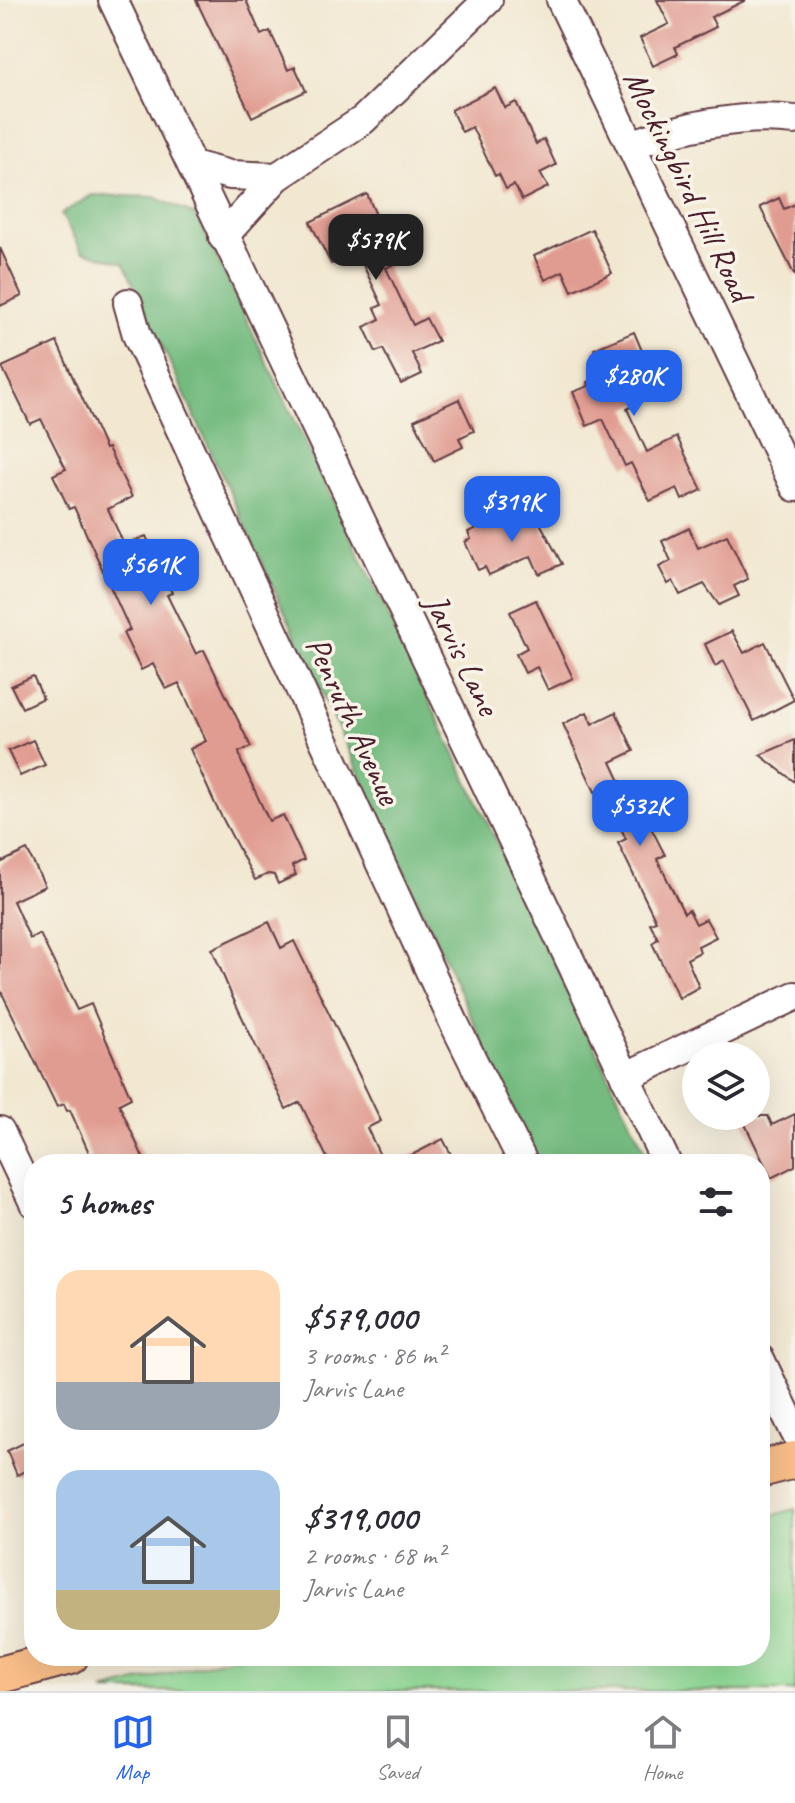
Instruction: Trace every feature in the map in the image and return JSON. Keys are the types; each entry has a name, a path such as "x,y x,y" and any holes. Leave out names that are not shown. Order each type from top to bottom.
{"main road":[{"path":"770,1466 795,1460"},
{"path":"0,1675 33,1666"}],"street":[{"name":"Jarvis Lane","path":"113,0 223,237 662,1154"},
{"path":"223,237 277,177 363,120 488,0"},
{"name":"Mockingbird Hill Road","path":"561,0 795,487"},
{"path":"631,145 661,134 747,119 795,120"},
{"path":"192,165 230,175 277,177"},
{"name":"Penruth Avenue","path":"128,303 143,349 455,1025 519,1154"},
{"path":"625,1077 795,996"},
{"path":"0,1131 24,1182"},
{"path":"770,1380 795,1432"}],"green space":[{"path":"92,195 155,197 197,216 646,1154 534,1154 124,263 82,251 61,214"},
{"path":"795,1509 795,1691 103,1691 198,1666 770,1666 770,1516"}],"building":[{"path":"196,0 246,0 261,35 270,31 288,70 295,67 306,91 252,117"},
{"path":"657,0 746,0 711,17 716,27 675,47 678,54 653,66 640,38 669,24"},
{"path":"495,88 505,108 516,102 536,144 544,139 556,165 540,173 548,187 522,200 514,185 506,189 499,174 495,176 472,127 462,132 451,110"},
{"path":"367,194 396,263 386,268 413,325 426,318 438,341 412,353 422,374 401,384 383,349 376,352 364,327 380,319 375,308 382,305 357,252 331,264 310,222"},
{"path":"779,198 784,209 795,204 795,276 760,207"},
{"path":"592,229 612,273 572,291 563,271 545,280 534,256"},
{"path":"0,248 22,296 0,306"},
{"path":"634,332 659,391 627,409 647,452 677,437 702,490 682,500 677,488 650,501 631,463 625,466 603,419 587,426 573,392 589,386 588,382 594,379 599,362 594,349"},
{"path":"57,342 105,449 108,448 132,497 108,509 124,545 146,536 172,593 167,595 196,654 204,650 251,747 239,752 241,761 269,821 283,815 304,860 292,866 296,875 278,884 274,875 268,874 255,880 216,806 190,749 206,741 179,683 166,689 153,664 141,670 123,633 130,630 74,507 69,509 53,475 66,469 41,419 30,424 2,367"},
{"path":"459,399 474,431 459,438 463,447 434,461 414,420"},
{"path":"532,508 562,564 539,574 531,556 489,575 485,567 478,570 465,542 471,539 468,532 492,521 494,525"},
{"path":"689,528 698,548 727,535 748,579 734,586 739,596 719,605 704,584 680,595 673,581 668,584 659,567 671,561 662,541"},
{"path":"536,600 573,678 548,690 537,667 525,673 516,654 527,648 510,612"},
{"path":"732,631 744,653 765,642 794,700 754,721 724,661 715,666 705,644"},
{"path":"33,676 43,698 22,708 11,686"},
{"path":"587,712 592,724 616,712 634,751 611,762 633,809 640,806 665,855 657,859 684,913 689,910 696,924 706,919 716,937 698,946 700,952 687,959 699,987 679,998 652,943 658,939 650,923 656,921 618,843 626,839 602,789 595,792 563,724"},
{"path":"33,740 45,765 20,776 8,751"},
{"path":"795,740 795,782 760,755"},
{"path":"27,850 45,886 13,901 30,939 40,934 77,1010 91,1004 131,1098 119,1104 142,1154 90,1154 70,1110 67,1111 64,1104 57,1107 0,989 0,863"},
{"path":"269,922 281,948 294,941 381,1121 367,1128 379,1154 325,1154 300,1102 286,1109 212,949"},
{"path":"795,1114 795,1166 771,1178 770,1154 759,1154 748,1130 770,1130 770,1120 772,1125"},
{"path":"443,1139 451,1154 414,1154"},
{"path":"24,1443 24,1472 17,1475 7,1451"}]}
